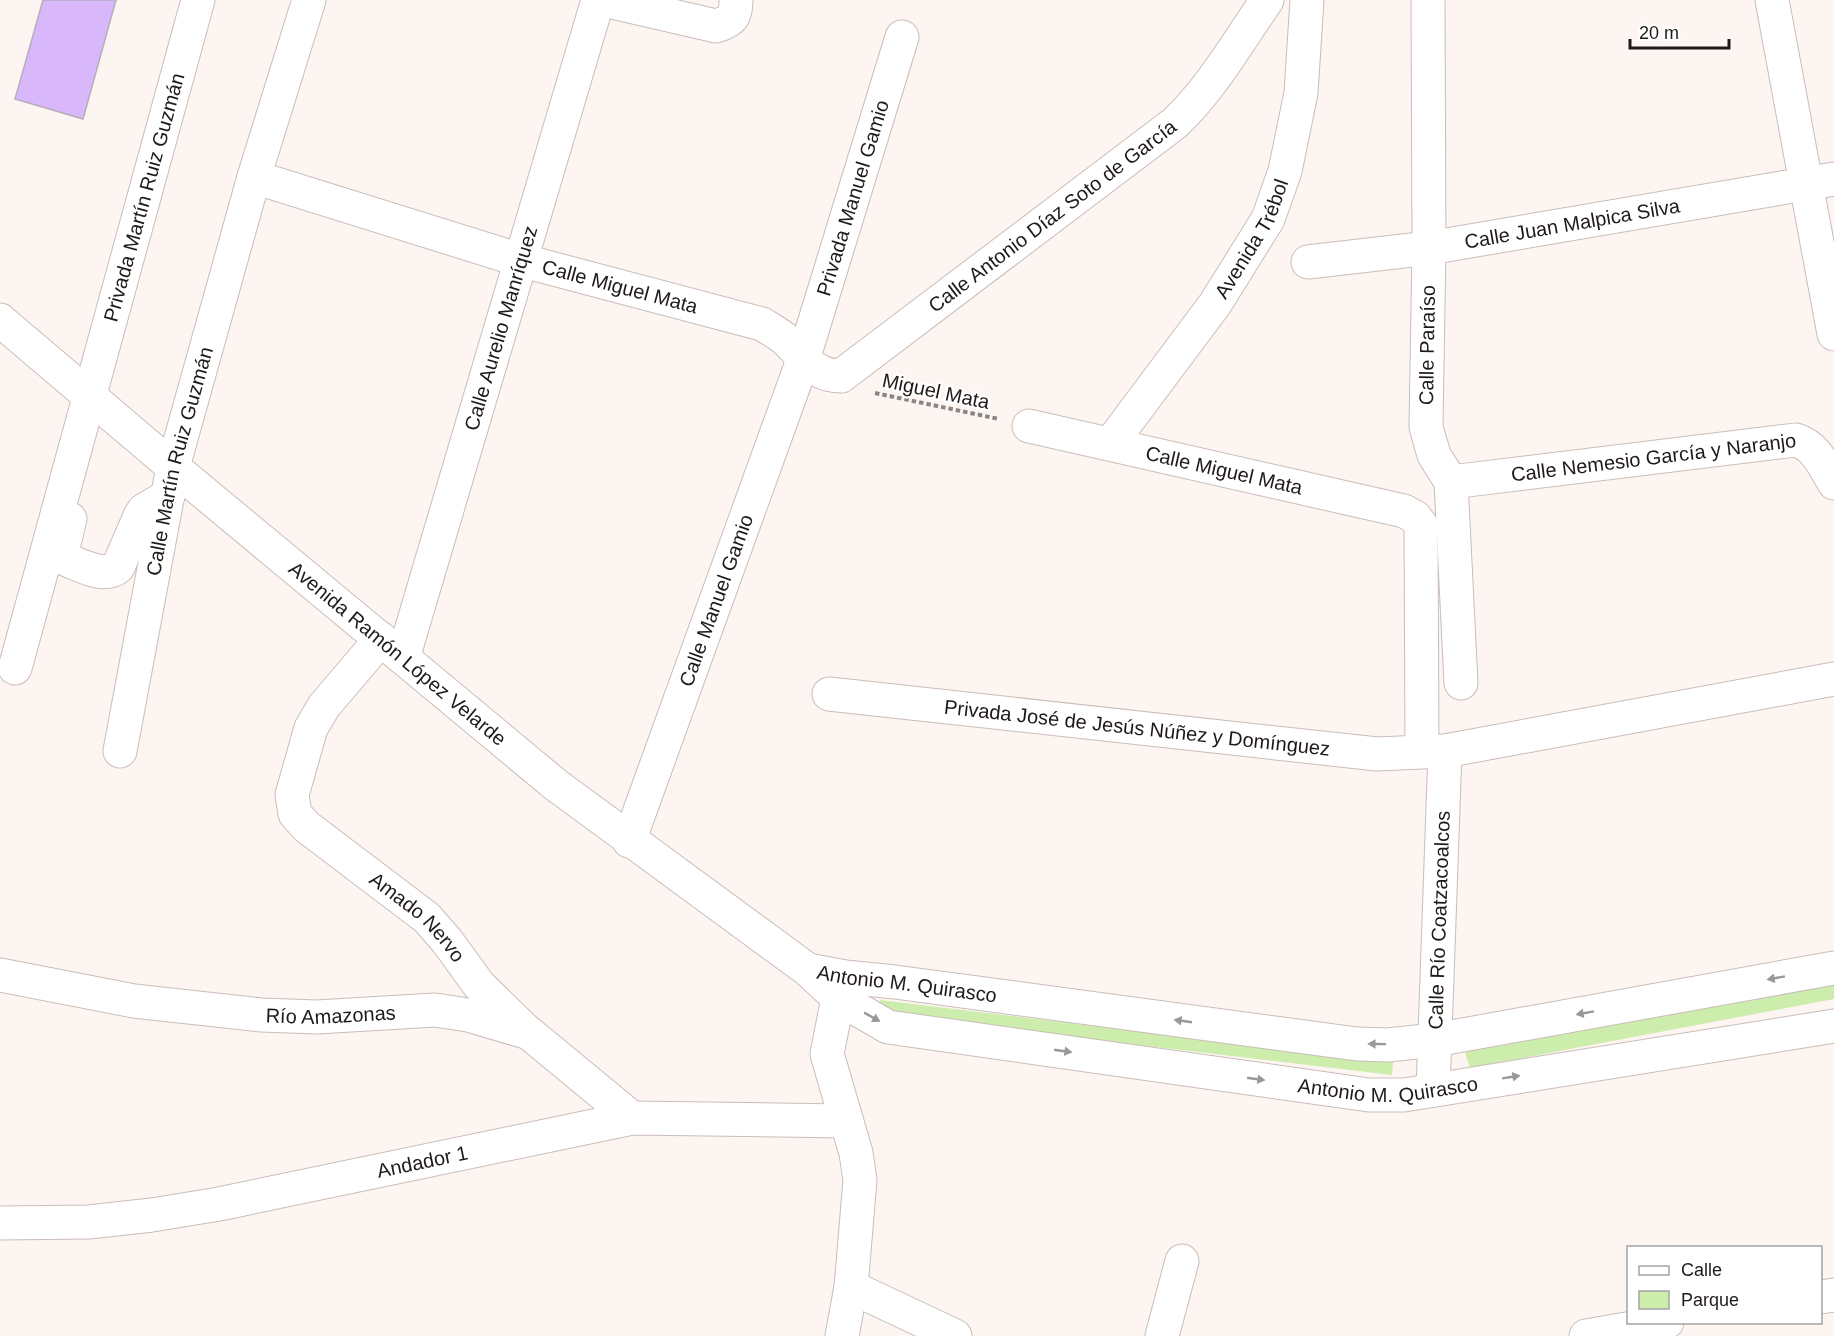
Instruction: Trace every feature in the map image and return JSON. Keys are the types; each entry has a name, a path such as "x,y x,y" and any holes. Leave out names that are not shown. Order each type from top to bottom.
{"street":[{"name":"Privada Martín Ruiz Guzmán","path":"89,395 198,0"},
{"path":"254,177 309,0"},
{"path":"600,0 716,26 729,22 736,12 736,0"},
{"name":"Calle Aurelio Manríquez","path":"392,649 520,260 600,0"},
{"name":"Calle Antonio Díaz Soto de García","path":"841,376 1175,123 1194,105 1209,85 1267,0"},
{"name":"Avenida Trébol","path":"1111,443 1215,304 1268,219 1286,171 1301,93 1307,0"},
{"path":"1772,0 1820,181 1834,334"},
{"name":"Calle Paraíso","path":"1436,1 1426,427 1434,455 1451,482 1461,683"},
{"name":"Privada Manuel Gamio","path":"803,360 902,37"},
{"name":"Calle Miguel Mata","path":"254,177 520,260 762,324 785,339 803,360"},
{"name":"Calle Martín Ruiz Guzmán","path":"120,751 171,482 254,177"},
{"name":"Calle Juan Malpica Silva","path":"1308,262 1429,248 1820,181"},
{"name":"Avenida Ramón López Velarde","path":"0,320 89,395 171,482 392,649 556,785 629,841 808,970"},
{"path":"803,360 827,376 841,376"},
{"name":"Calle Manuel Gamio","path":"629,841 803,360"},
{"path":"15,668 89,395"},
{"name":"Calle Miguel Mata","path":"1029,426 1404,511 1415,517"},
{"name":"Calle Nemesio García y Naranjo","path":"1451,482 1796,440 1806,443 1813,450 1834,483"},
{"path":"71,462 80,480 62,552 65,559 103,573 112,573 118,567 140,516 171,482"},
{"name":"Calle Río Coatzacoalcos","path":"1415,517 1421,525 1421,655 1433,751 1435,1040 1433,1090"},
{"path":"1421,655 1458,634"},
{"name":"Amado Nervo","path":"392,649 324,706 311,728 292,795 295,814 307,827 427,918 479,985 528,1034"},
{"name":"Privada José de Jesús Núñez y Domínguez","path":"830,694 1377,754 1433,751 1834,679"},
{"name":"Antonio M. Quirasco","path":"841,988 907,984 1358,1044 1388,1045 1435,1040 1834,968"},
{"name":"Antonio M. Quirasco","path":"808,970 841,988 888,1027 1369,1095 1404,1095 1834,1026"},
{"name":"Río Amazonas","path":"0,975 134,1001 261,1015 317,1017 435,1010 468,1015 528,1034 632,1118"},
{"path":"841,988 827,1054 856,1153 860,1180 851,1287 842,1336"},
{"name":"Andador 1","path":"0,1223 89,1222 219,1204 632,1118 845,1121"},
{"path":"1162,1336 1182,1261"},
{"path":"851,1287 955,1336"},
{"path":"1586,1336 1660,1324"}],"path":[{"name":"Miguel Mata","path":"841,376 862,390 1029,426"}],"green space":[{"path":"1834,981 1834,999 1470,1068 1465,1052"},
{"path":"880,1000 1393,1062 1392,1075 880,1014"}],"building":[{"path":"43,0 116,0 83,119 15,99"}]}
